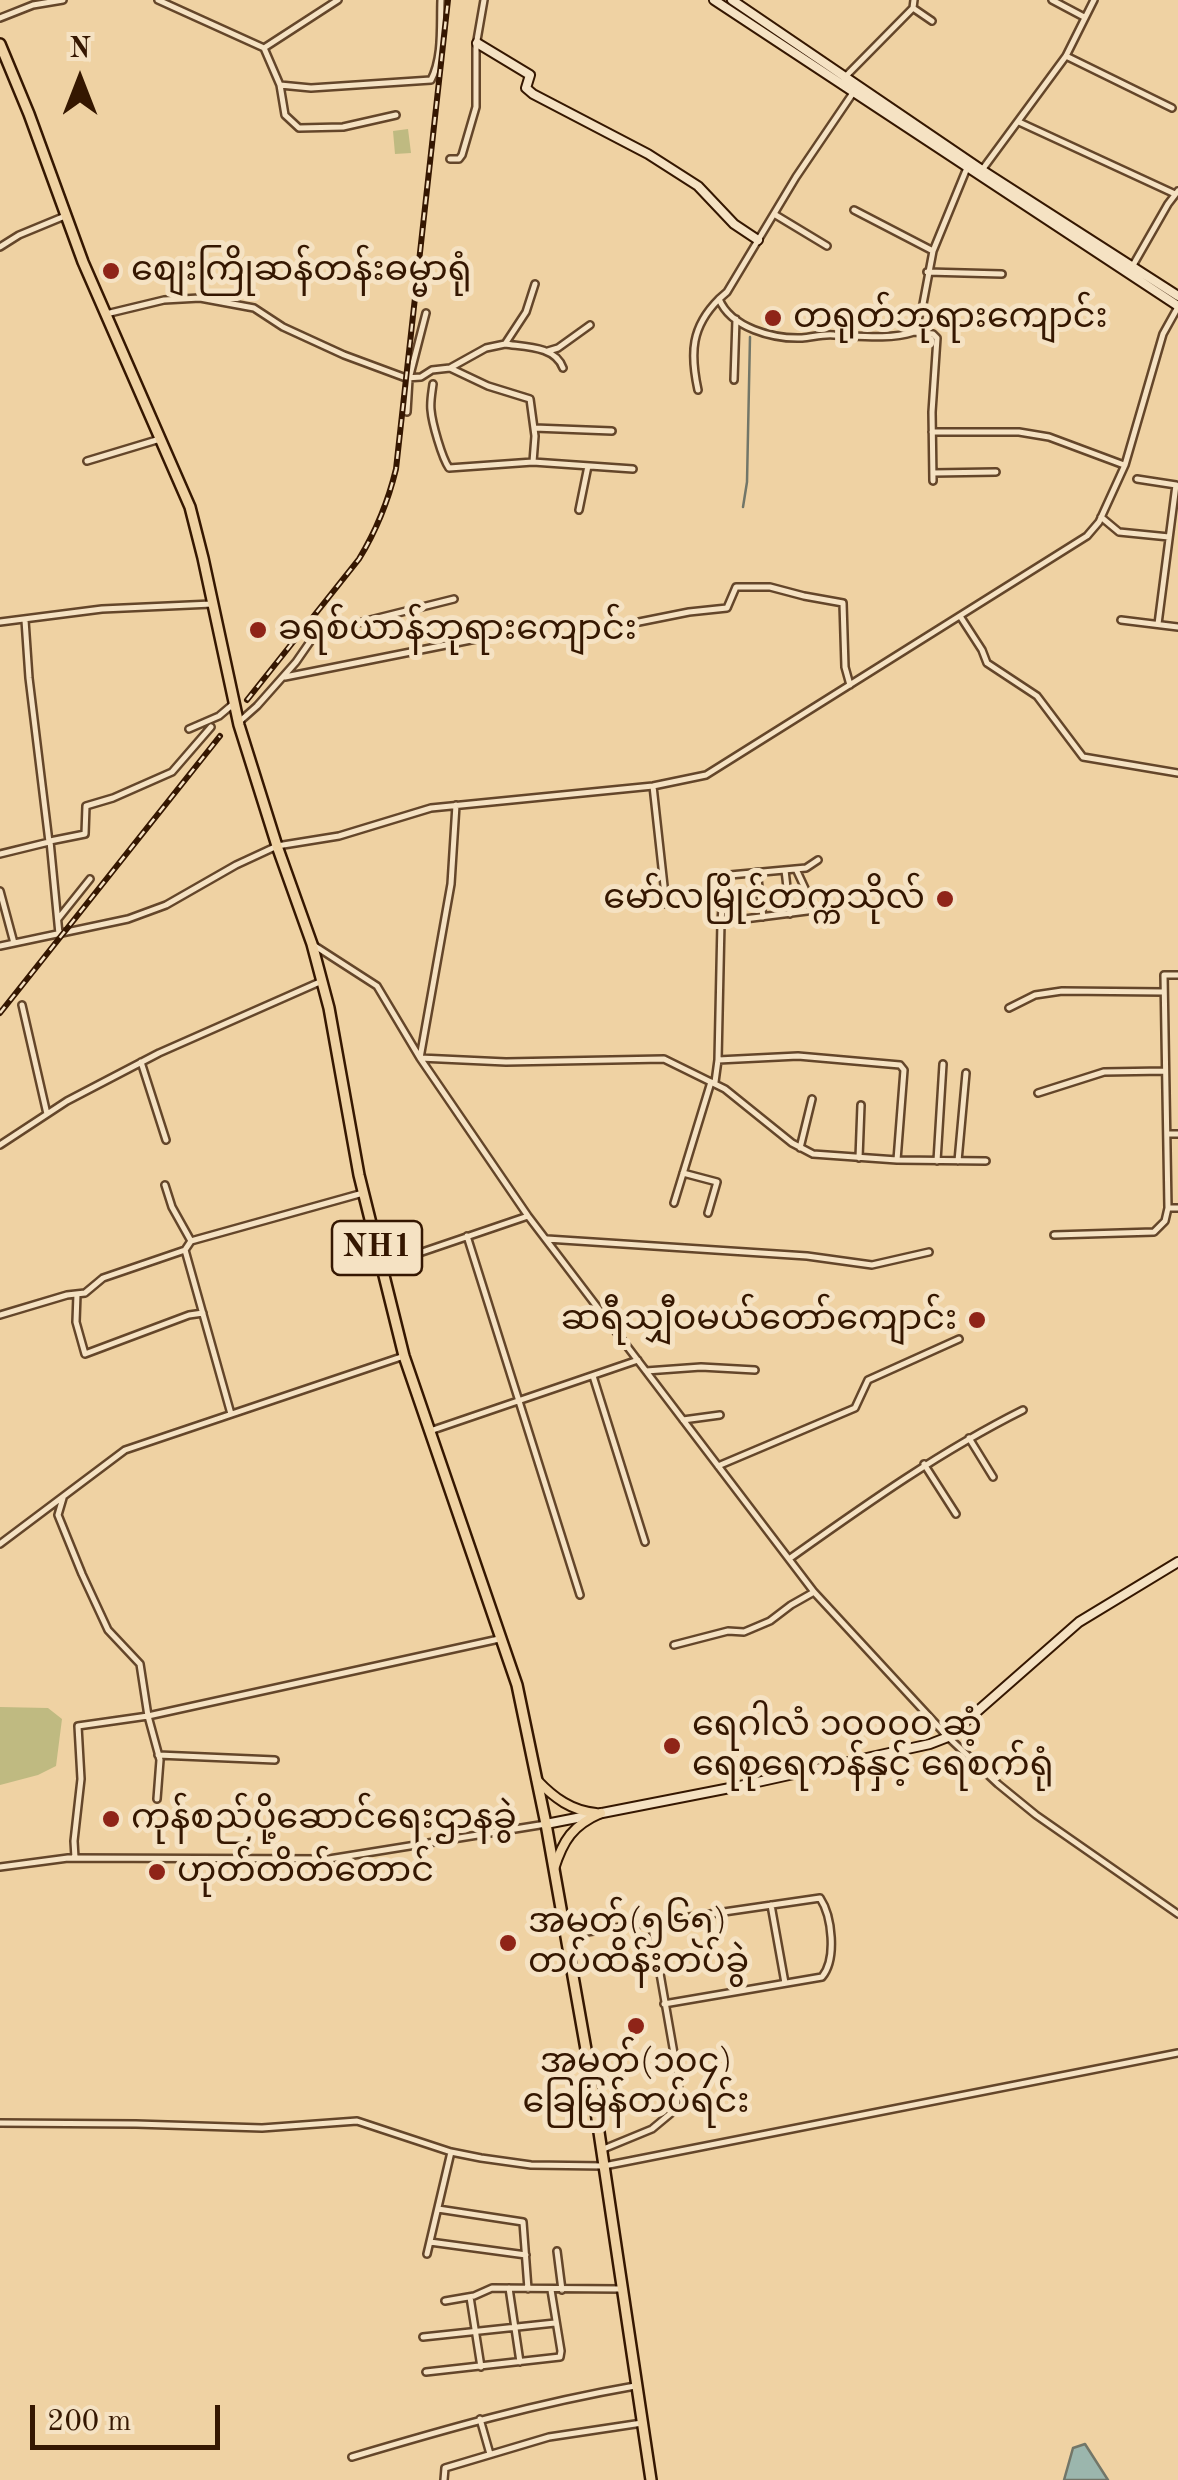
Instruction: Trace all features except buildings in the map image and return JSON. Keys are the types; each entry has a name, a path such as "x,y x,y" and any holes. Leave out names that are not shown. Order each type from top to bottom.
{"highway":[{"name":"NH1","path":"0,44 83,262 193,517 238,722 312,944 329,1008 363,1194 404,1356 517,1684 590,2072 651,2480"}],"main road":[{"path":"714,0 982,170 1178,307"},
{"path":"732,0 967,168 1178,296"},
{"path":"476,44 530,76 526,88 533,94 648,154 698,186 734,224 758,240"},
{"path":"546,1824 735,1787 948,1738 1080,1622 1178,1562"},
{"path":"538,1780 554,1797 576,1810 601,1813"},
{"path":"554,1869 560,1848 578,1824 601,1813"}],"street":[{"path":"0,18 33,5 63,0"},
{"path":"158,0 176,4 264,48 274,66 285,114 299,128 343,127 396,114"},
{"path":"264,48 338,0"},
{"path":"280,85 311,88 431,80 439,53 442,0"},
{"path":"450,160 459,159 462,154 476,107 476,44 484,0"},
{"path":"844,78 913,8 914,0"},
{"path":"1052,0 1084,16"},
{"path":"982,170 1066,56 1094,0"},
{"path":"913,8 932,21"},
{"path":"1066,56 1172,108"},
{"path":"698,390 692,366 694,341 702,317 727,292 854,89"},
{"path":"1019,122 1176,192 1130,270"},
{"path":"914,332 933,251 967,168"},
{"path":"854,210 933,251"},
{"path":"774,214 827,246"},
{"path":"0,247 68,215"},
{"path":"927,272 1002,274"},
{"path":"505,344 526,312 534,284"},
{"path":"106,314 164,300 200,298 254,308 283,327 344,355 409,379 450,368 486,348 505,344 548,351 560,358 563,368"},
{"path":"719,299 725,312 760,332 800,338 914,332 937,338 933,481"},
{"path":"0,946 128,919 166,905 236,864 277,846 339,836 431,808 653,786 706,775 1087,536 1099,522 1125,465 1163,334 1178,307"},
{"path":"407,412 409,379 426,312"},
{"path":"734,380 736,319"},
{"path":"548,351 590,324"},
{"path":"450,368 488,386 530,398 533,462"},
{"path":"432,384 431,412 441,455 449,468 533,462 634,469"},
{"path":"534,428 612,431"},
{"path":"932,432 1019,432 1049,437 1125,465"},
{"path":"87,461 160,439"},
{"path":"579,510 588,466"},
{"path":"933,473 996,472"},
{"path":"1136,479 1176,485 1158,624"},
{"path":"1101,516 1118,532 1169,537"},
{"path":"639,622 727,608 736,588 770,587 843,603 844,667 850,685"},
{"path":"238,722 257,706 320,632 454,598"},
{"path":"0,622 102,609 212,604"},
{"path":"960,616 987,664 1037,696 1083,757 1178,773"},
{"path":"25,620 60,934"},
{"path":"1121,620 1178,626"},
{"path":"282,678 481,638"},
{"path":"189,729 219,716 234,703"},
{"path":"0,854 85,834 85,810 90,804 172,772 210,727"},
{"path":"653,786 666,904"},
{"path":"420,1058 451,884 456,805"},
{"path":"674,1203 718,1060 724,879 730,875 806,868 818,860"},
{"path":"721,922 815,908 796,869"},
{"path":"786,870 790,914"},
{"path":"757,872 762,918"},
{"path":"58,919 90,879"},
{"path":"0,891 14,943"},
{"path":"312,944 378,986 420,1058 528,1216 814,1592 948,1738 998,1784 1178,1914"},
{"path":"1054,1235 1154,1232 1165,1221 1168,1208 1164,975 1178,975"},
{"path":"0,1145 66,1101 141,1062 322,981"},
{"path":"1009,1008 1034,996 1062,992 1164,992"},
{"path":"22,1005 47,1114"},
{"path":"718,1060 798,1056 900,1064 904,1070 897,1160"},
{"path":"420,1058 506,1062 664,1059 713,1081 800,1148 820,1156 986,1162"},
{"path":"141,1062 166,1140"},
{"path":"937,1160 943,1064"},
{"path":"1038,1093 1104,1072 1166,1072"},
{"path":"958,1161 966,1073"},
{"path":"800,1148 812,1100"},
{"path":"860,1158 861,1105"},
{"path":"1167,1134 1178,1134"},
{"path":"684,1173 715,1179 708,1213"},
{"path":"165,1185 191,1241"},
{"path":"0,1315 85,1293 103,1278 185,1250 191,1241 363,1194"},
{"path":"1168,1208 1178,1208"},
{"path":"381,1266 528,1216"},
{"path":"467,1236 580,1595"},
{"path":"547,1239 807,1256 872,1265 929,1252"},
{"path":"185,1250 232,1414"},
{"path":"77,1294 76,1322 85,1354 203,1313"},
{"path":"718,1466 855,1408 868,1380 959,1340"},
{"path":"0,1544 125,1450 404,1356"},
{"path":"430,1431 638,1360"},
{"path":"646,1370 756,1370"},
{"path":"593,1376 645,1542"},
{"path":"789,1559 924,1464 1023,1410"},
{"path":"683,1420 720,1415"},
{"path":"968,1438 994,1477"},
{"path":"924,1464 956,1514"},
{"path":"64,1495 58,1515 108,1630 140,1664 158,1754 157,1799"},
{"path":"674,1645 728,1631 744,1632 770,1621 814,1592"},
{"path":"75,1858 81,1779 78,1726 148,1716 502,1638"},
{"path":"158,1754 275,1760"},
{"path":"0,1867 75,1858 328,1860 546,1824"},
{"path":"566,1935 820,1898 825,1906 830,1940 828,1969 822,1977 664,2004"},
{"path":"770,1905 785,1983"},
{"path":"601,2150 652,2130 676,2109 678,2082 650,1922"},
{"path":"0,2123 262,2128 356,2120 451,2152 531,2165 604,2166 1178,2054"},
{"path":"427,2254 451,2152"},
{"path":"438,2210 522,2221 528,2289"},
{"path":"430,2242 527,2255"},
{"path":"558,2251 562,2290"},
{"path":"445,2301 470,2298 492,2288 621,2289"},
{"path":"509,2288 520,2362"},
{"path":"426,2372 560,2357 551,2290"},
{"path":"470,2298 481,2367"},
{"path":"423,2337 556,2323"},
{"path":"352,2457 480,2419 636,2386"},
{"path":"480,2419 490,2455"},
{"path":"444,2480 449,2465 549,2437 642,2423"}],"shaded area":[{"path":"408,129 411,153 395,154 393,131"},
{"path":"0,1707 48,1708 62,1719 56,1766 0,1785"}],"water":[{"path":"1085,2444 1108,2480 1064,2480 1073,2448"}],"waterway":[{"path":"743,507 750,337"}],"railway":[{"path":"247,700 359,559 393,481 448,0"},
{"path":"0,1013 220,736"}],"place":[{"name":"စျေးကြိုဆန်တန်းဓမ္မာရုံ","path":"111,271"},
{"name":"တရုတ်ဘုရားကျောင်း","path":"773,318"},
{"name":"ခရစ်ယာန်ဘုရားကျောင်း","path":"258,630"},
{"name":"မော်လမြိုင်တက္ကသိုလ်","path":"945,899"},
{"name":"ဆရီသျှီဝမယ်တော်ကျောင်း","path":"977,1320"},
{"name":"ရေဂါလံ ၁၀၀၀၀ ဆံ့ ရေစုရေကန်နှင့် ရေစက်ရုံ","path":"672,1746"},
{"name":"ကုန်စည်ပို့ဆောင်ရေးဌာနခွဲ","path":"111,1819"},
{"name":"ဟုတ်တိတ်တောင်","path":"157,1872"},
{"name":"အမှတ်(၅၆၅) တပ်ထိန်းတပ်ခွဲ","path":"508,1943"},
{"name":"အမှတ်(၁၀၄) ခြေမြန်တပ်ရင်း","path":"636,2026"}]}
